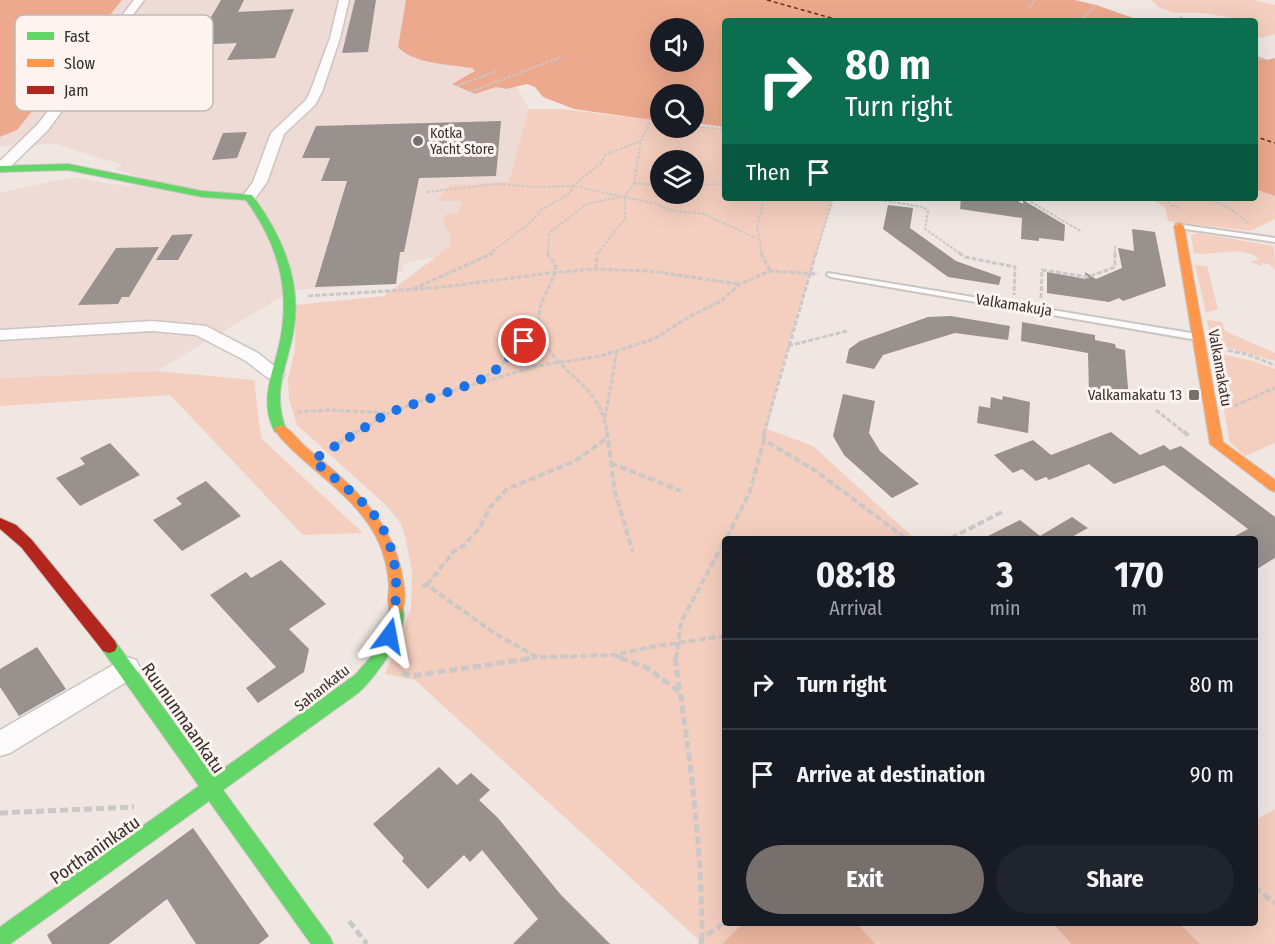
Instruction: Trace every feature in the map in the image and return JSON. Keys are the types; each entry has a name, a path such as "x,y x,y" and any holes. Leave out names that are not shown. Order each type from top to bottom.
{"street":[{"path":"128,15 139,0"},
{"path":"249,197 260,182 278,133 311,102 316,92 335,38 344,0"},
{"path":"1,168 43,127 55,111"},
{"path":"1,168 68,167 202,194 249,197"},
{"path":"249,197 272,231 283,264 288,328 275,374 273,410 275,417"},
{"name":"Valkamakatu","path":"1179,226 1217,444 1275,487"},
{"path":"0,335 152,326 200,330 252,357 275,374"},
{"name":"Sahankatu","path":"211,790 352,688 376,665 392,628 396,611 397,590 393,556 384,532 369,510 288,439 275,417"},
{"name":"Ruununmaankatu","path":"0,523 11,529 26,543 127,668 211,790 323,944"},
{"path":"0,744 127,668"},
{"name":"Porthaninkatu","path":"0,939 211,790"}],"lane":[{"path":"1179,226 1257,233 1275,238"},
{"name":"Valkamakuja","path":"831,275 1040,309 1198,340"}],"path":[{"path":"1029,8 1035,0"},
{"path":"1083,18 1096,5"},
{"path":"470,92 561,57"},
{"path":"1258,60 1263,58"},
{"path":"457,86 496,71"},
{"path":"596,269 597,252 625,219 625,196 634,183 641,141 650,122"},
{"path":"704,127 722,129"},
{"path":"410,290 494,252 530,223 541,210 570,193 573,186 602,163 605,155 641,141"},
{"path":"634,183 650,184"},
{"path":"428,192 498,184 536,187 573,186 657,204 668,210 704,214 756,238"},
{"path":"704,185 722,184"},
{"path":"477,382 500,367 513,351 536,331 541,304 556,271 555,264 547,250 549,233 587,204 625,196"},
{"path":"763,201 756,238 759,252 770,271"},
{"path":"728,536 750,496 760,467 764,429 832,201"},
{"path":"886,201 923,207 928,211 925,229 965,257 1015,267 1013,305"},
{"path":"1030,201 1083,232"},
{"path":"1214,201 1242,216 1257,233"},
{"path":"1040,309 1042,270 1088,277 1115,267 1115,246"},
{"path":"287,299 306,296 394,293 477,284 556,271 596,269 678,274 740,284"},
{"path":"313,460 388,413 477,382 558,361 617,351 654,339 689,317 721,301 740,284 770,271 831,275"},
{"path":"536,331 558,361 587,387 605,418"},
{"path":"788,346 846,331"},
{"path":"1198,340 1275,365"},
{"path":"617,351 605,418 615,493 633,552"},
{"path":"1212,416 1275,388"},
{"path":"275,417 309,410 388,413"},
{"path":"1156,410 1195,441"},
{"path":"427,585 454,551 463,546 479,529 490,507 507,489 575,461 607,438"},
{"path":"764,440 816,471 902,536"},
{"path":"611,463 681,490"},
{"path":"955,536 1004,511"},
{"path":"702,941 702,899 692,775 675,656 681,622 722,546"},
{"path":"397,590 427,585 443,594 494,633 537,657"},
{"path":"376,665 412,676 537,657 615,655 650,647 722,636"},
{"path":"615,655 647,668 681,693"},
{"path":"0,813 140,806"},
{"path":"1258,890 1275,903"},
{"path":"702,941 722,925"}],"shaded area":[{"path":"0,0 122,0 110,15 15,15 15,111 32,111 17,130 0,137"},
{"path":"122,0 406,0 398,47 401,52 416,59 472,68 475,71 475,94 496,87 506,89 516,85 529,109 509,183 450,185 438,201 462,200 458,214 446,215 443,221 451,238 449,247 441,256 405,263 402,272 398,272 397,284 293,290 157,371 0,378 0,193 78,178 130,187 148,180 115,169 122,165 56,144 0,146 0,137 17,130 32,111 213,111 213,15 110,15"},
{"path":"406,0 1075,0 1133,18 722,18 722,127 704,124 704,84 650,84 650,120 574,109 543,97 535,87 527,84 506,89 496,87 475,94 452,84 475,71 472,68 412,57 398,47"},
{"path":"1151,0 1253,0 1275,5 1275,34 1258,37 1258,18 1175,13 1160,8"},
{"path":"1258,57 1267,60 1275,58 1275,196 1258,190"},
{"path":"529,109 561,109 650,120 650,138 704,138 704,127 722,129 722,201 832,201 781,370 767,429 813,446 912,536 722,536 722,926 741,926 722,944 703,944 415,680 385,674 411,608 412,571 405,536 401,524 388,507 297,425 289,399 288,379 295,350 296,305 384,296 449,247 451,238 443,221 446,214 458,214 462,201 437,201 450,185 509,182"},
{"path":"1258,190 1275,196 1275,219 1251,231 1168,221 1165,207 1154,201 1258,201"},
{"path":"1198,233 1274,246 1275,270 1269,264 1263,263 1261,266 1250,262 1259,259 1244,252 1194,253 1191,235"},
{"path":"1195,265 1207,266 1218,309 1206,313"},
{"path":"1207,320 1222,322 1225,331 1275,353 1275,361 1212,343"},
{"path":"1213,352 1253,361 1275,369 1275,443 1245,456 1230,442"},
{"path":"157,371 254,380 261,438 363,533 303,535 170,395 0,406 0,378"},
{"path":"1275,809 1275,944 1200,944 1182,926 1258,926 1258,819"},
{"path":"740,926 860,926 875,944 722,944"},
{"path":"860,926 1056,926 1071,944 875,944"},
{"path":"1056,926 1182,926 1200,944 1071,944"}],"building":[{"path":"221,0 244,0 238,12 294,9 275,58 227,60 237,43 213,44 212,15"},
{"path":"355,0 376,0 368,52 342,53"},
{"path":"501,121 496,176 419,178 404,252 400,252 396,284 315,287 347,181 321,181 330,158 302,158 316,126"},
{"path":"247,132 237,158 212,160 223,133"},
{"path":"961,201 1018,201 1023,204 1025,201 1065,225 1064,241 1039,238 1039,241 1021,239 1022,218 960,209"},
{"path":"888,205 913,208 910,228 956,261 1001,277 999,285 948,277 883,229"},
{"path":"1132,229 1155,232 1166,286 1123,301 1119,298 1109,302 1047,293 1047,272 1086,279 1085,272 1096,279 1122,268 1118,248 1134,251"},
{"path":"193,234 178,260 156,260 172,235"},
{"path":"159,247 129,297 122,297 118,304 78,305 116,248"},
{"path":"951,316 1010,326 1008,340 955,333 883,355 874,369 846,363 849,349 860,341 928,317"},
{"path":"1022,322 1095,335 1095,340 1115,344 1116,348 1125,350 1129,401 1089,394 1088,353 1021,341"},
{"path":"843,394 875,401 869,433 880,451 919,484 892,498 844,455 833,436"},
{"path":"1003,396 1030,402 1028,433 977,423 979,406 990,408 991,397 1002,400"},
{"path":"1111,432 1140,455 1164,445 1170,450 1181,446 1275,517 1275,558 1258,569 1258,536 1235,536 1248,529 1164,465 1114,484 1089,464 1049,480 1046,477 1036,481 1022,469 1013,473 994,455 1033,440 1051,455"},
{"path":"110,443 140,475 80,506 56,478 85,464 80,458"},
{"path":"206,481 241,516 182,551 153,520 182,504 176,498"},
{"path":"1072,517 1088,528 1074,536 1040,536"},
{"path":"1020,520 1040,536 988,536"},
{"path":"281,560 326,604 289,629 309,649 304,672 258,703 246,688 276,667 210,595 246,572 251,578"},
{"path":"37,647 66,689 19,716 0,687 0,669"},
{"path":"439,767 457,785 471,773 490,790 479,800 498,818 561,895 610,944 513,944 538,919 482,850 470,862 464,855 428,889 373,824"},
{"path":"193,828 269,936 259,944 196,944 167,899 109,944 52,944 47,935"}],"ferry route":[{"path":"767,0 831,18"},
{"path":"1258,137 1275,143"}],"traffic: fast":[{"path":"0,169 68,167 202,194 249,197 272,231 281,254 287,280 288,331 273,392 275,416 280,429"},
{"path":"0,939 352,688 369,671 382,653 391,632 396,608"},
{"path":"109,646 323,944"}],"traffic: slow":[{"path":"1179,226 1217,444 1275,487"},
{"path":"280,429 353,496 378,528 393,564 396,608"}],"traffic: jam":[{"path":"0,523 11,529 26,543 109,646"}],"place":[{"name":"Kotka Yacht Store","path":"418,141"},
{"name":"Valkamakatu 13","path":"1194,395"}],"route":[{"path":"389,636 396,611 397,590 393,556 384,532 369,510 313,460 388,413 477,382 500,367 524,341"}]}
